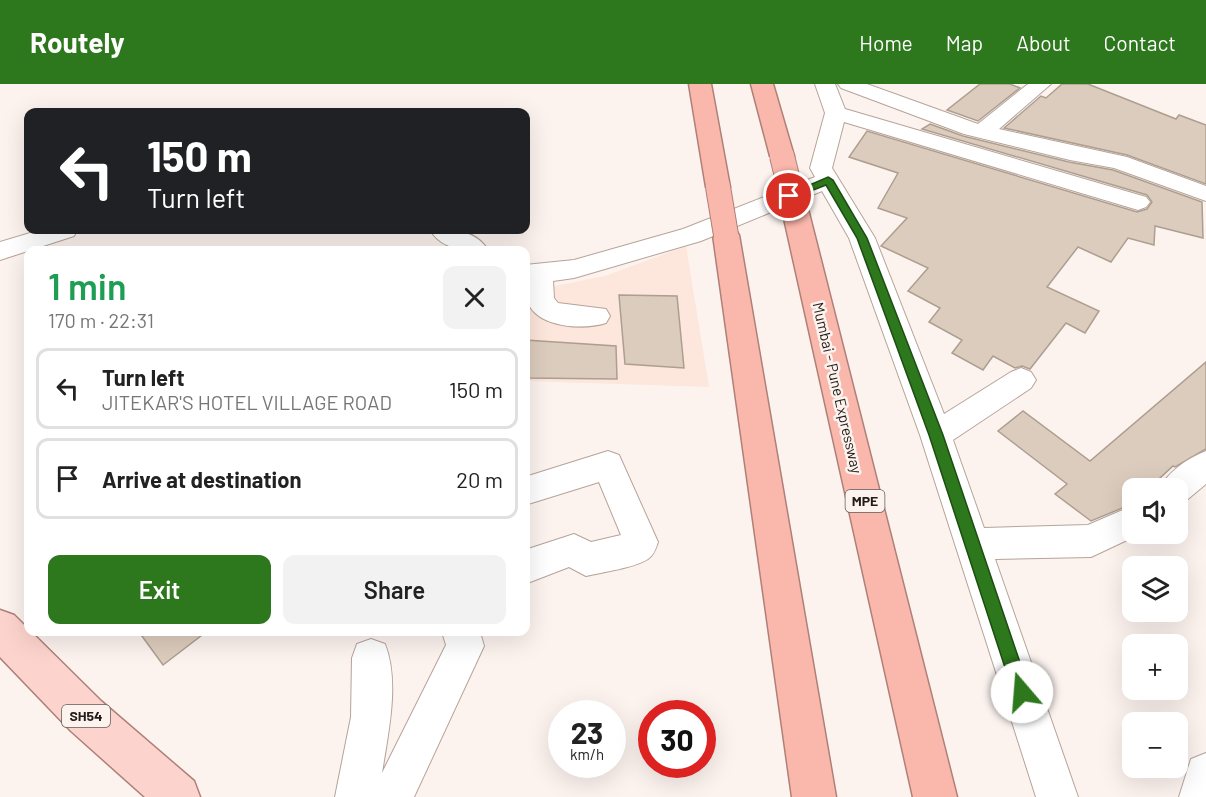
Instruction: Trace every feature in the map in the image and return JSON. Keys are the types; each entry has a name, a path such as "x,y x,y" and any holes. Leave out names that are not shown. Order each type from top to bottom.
{"highway":[{"path":"700,84 726,235 814,797"},
{"name":"Mumbai - Pune Expressway","path":"762,84 794,205 936,797"}],"main road":[{"name":"SH54","path":"0,629 86,716 178,797"}],"street":[{"path":"825,84 836,112 821,168 862,238 936,435 1057,797"},
{"path":"848,84 983,131 1070,153 1119,162 1206,194"},
{"path":"983,131 1041,84"},
{"path":"836,112 1137,202"},
{"path":"596,316 556,313 544,308 533,274 574,269 692,235 828,180"},
{"path":"0,251 53,234"},
{"path":"449,234 468,246"},
{"path":"936,435 1021,380"},
{"path":"1188,479 1206,465"},
{"path":"530,489 611,466 641,542 637,547 586,560 574,550 530,565"},
{"path":"973,544 1091,541 1122,527"},
{"path":"392,797 465,646 462,636"},
{"path":"356,797 371,717 371,658"},
{"path":"1200,797 1206,774"}],"shaded area":[{"path":"686,246 709,387 530,381 530,289 605,276"}],"building":[{"path":"980,84 1010,84 1020,88 978,121 947,110"},
{"path":"1062,84 1088,84 1176,119 1179,115 1206,125 1206,184 1127,155 1004,128 1041,96 1046,98"},
{"path":"930,124 963,136 1069,162 1113,170 1202,202 1203,238 1155,226 1154,245 1128,238 1111,262 1078,247 1047,287 1099,311 1085,333 1066,323 1030,369 1022,366 1015,368 993,356 983,370 952,353 962,340 929,322 940,308 908,291 928,268 881,246 907,218 878,208 898,173 849,157 867,131 1137,212 1147,209 1152,202 1147,195 922,129"},
{"path":"619,295 677,296 684,368 625,364"},
{"path":"530,340 616,346 617,379 530,378"},
{"path":"1206,362 1206,449 1175,467 1173,466 1160,478 1122,478 1122,508 1091,521 1055,494 1067,484 998,431 1023,411 1090,461"},
{"path":"142,636 201,636 163,665"}],"route":[{"path":"789,196 828,180 862,238 936,435 1022,692"}]}
